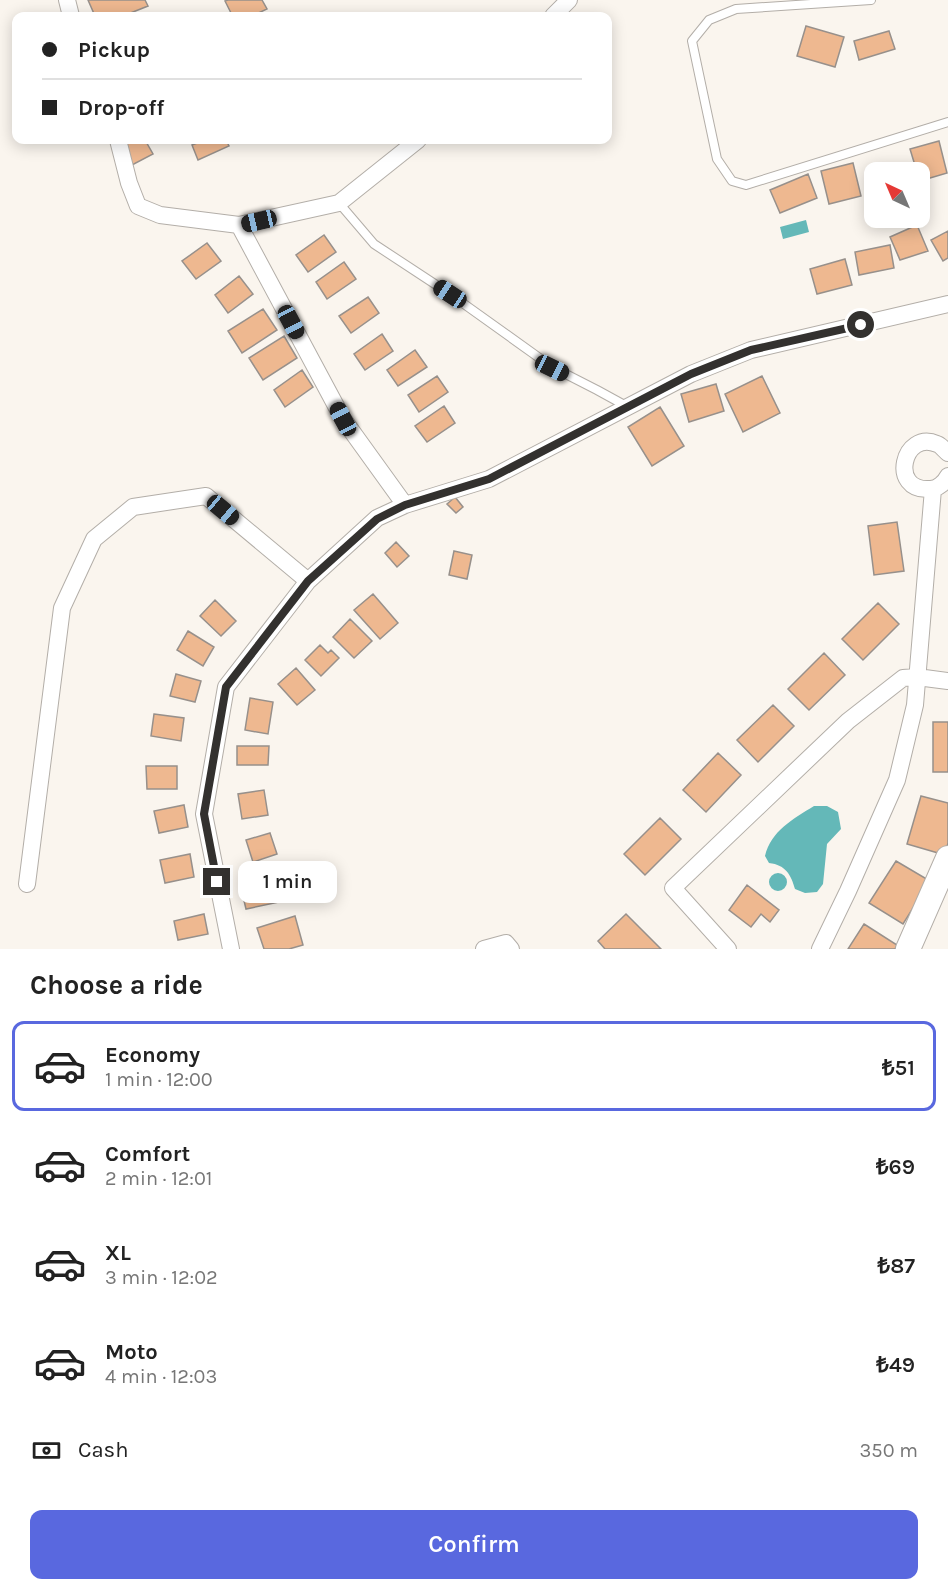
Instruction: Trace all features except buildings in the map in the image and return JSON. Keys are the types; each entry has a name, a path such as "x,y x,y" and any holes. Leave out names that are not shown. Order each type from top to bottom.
{"main road":[{"path":"908,949 948,858"}],"street":[{"path":"557,12 569,0"},
{"path":"119,144 129,183 138,206 160,215 239,225 339,203 413,144"},
{"path":"239,225 343,419 405,505"},
{"path":"231,949 204,814 226,687 308,581 377,519 405,505 489,479 691,374 751,350 948,304"},
{"path":"948,453 937,444 922,442 909,450 903,464 906,478 918,488 933,489 945,482 948,476"},
{"path":"820,949 849,891 897,780 915,705 933,489"},
{"path":"27,884 62,608 94,539 133,507 206,496 308,581"},
{"path":"728,949 673,888 848,721 903,678 917,676 948,681"},
{"path":"484,949 506,943 511,949"}],"lane":[{"path":"871,0 736,9 709,20 692,41 717,159 732,181 746,186 948,122"},
{"path":"339,203 374,244 450,294 552,368 629,408"}],"water":[{"path":"806,220 809,232 783,239 780,227"},
{"path":"814,806 827,806 838,812 841,829 827,844 823,884 817,892 805,893 795,889 792,879 784,868 769,863 765,856 772,839 791,821"},
{"path":"774,873 782,873 787,878 785,889 774,891 769,886 769,878"}],"route":[{"path":"217,882 204,814 226,687 308,581 377,519 405,505 489,479 691,374 751,350 861,325"}]}
